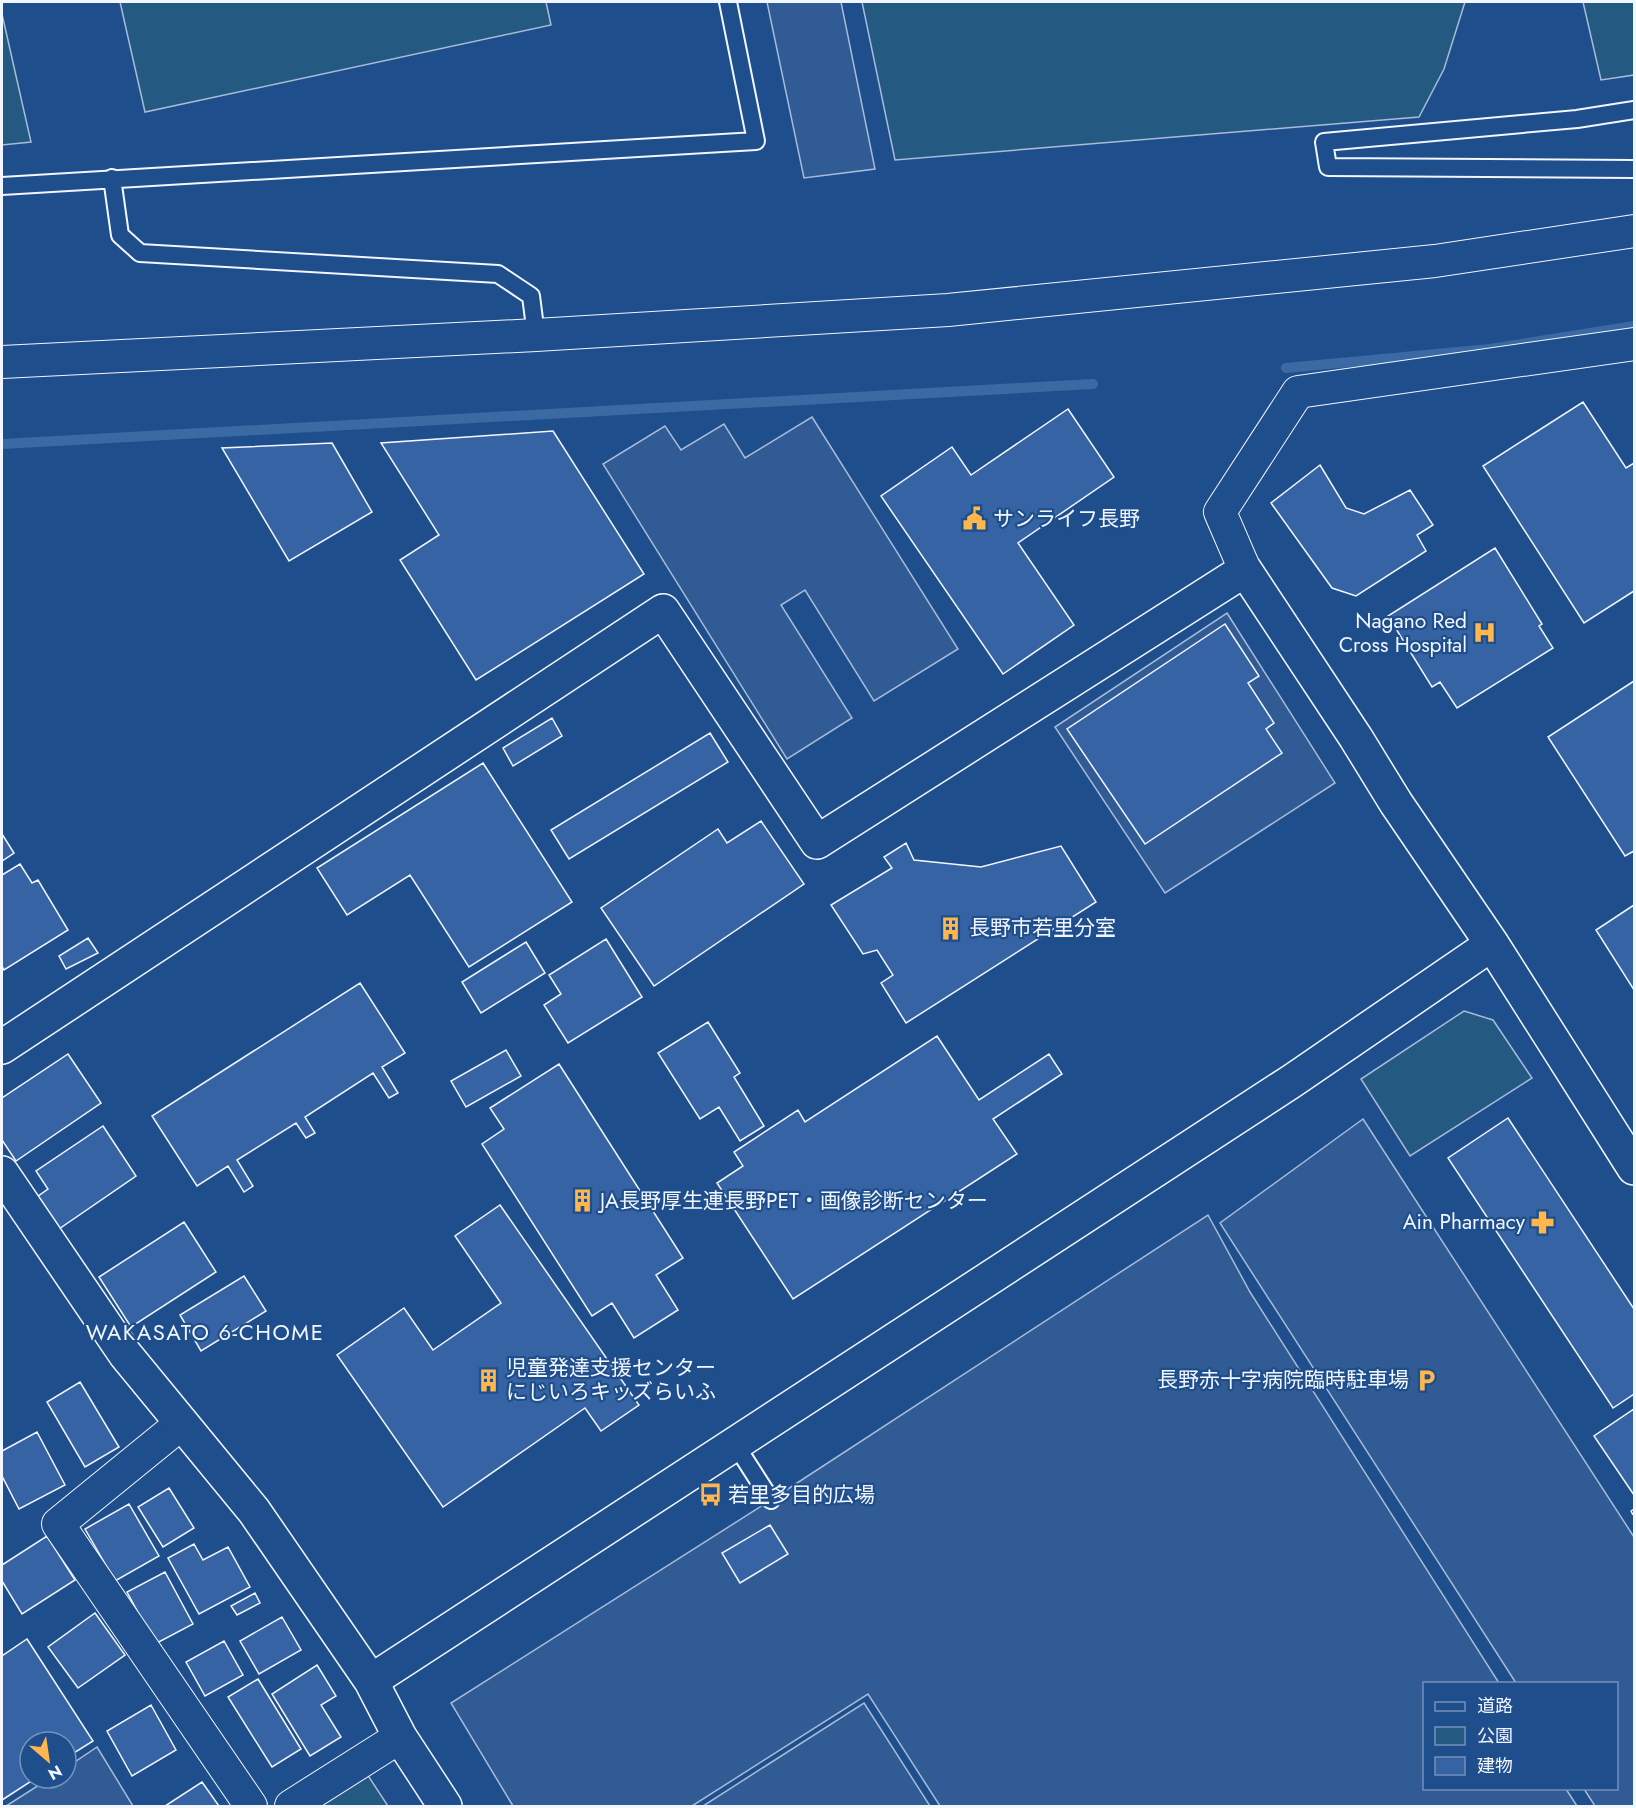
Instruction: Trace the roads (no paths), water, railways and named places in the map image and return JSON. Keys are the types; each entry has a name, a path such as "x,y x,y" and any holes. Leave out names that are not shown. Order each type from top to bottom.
{"street":[{"path":"2,362 536,335 960,309 1436,261 1635,231"},
{"path":"1635,344 1298,392 1220,512 1245,570 1396,803 1492,944 1635,1168"},
{"path":"2,1047 663,611 817,842 1245,570"},
{"path":"371,1681 1292,1082 1492,944"},
{"path":"2,1173 125,1354 254,1510 371,1681 400,1737 445,1806"},
{"path":"182,1423 58,1524 251,1806"},
{"path":"291,1806 400,1737"}],"lane":[{"path":"2,186 756,141 728,2"},
{"path":"1635,110 1577,119 1324,142 1328,167 1635,170"},
{"path":"112,178 120,234 140,253 498,273 531,296 536,335"},
{"path":"735,1444 771,1500"}],"waterway":[{"path":"1286,368 1490,349 1634,326"},
{"path":"2,444 1093,384"}],"place":[{"name":"サンライフ長野","path":"975,519"},
{"name":"Nagano Red Cross Hospital","path":"1485,633"},
{"name":"長野市若里分室","path":"951,928"},
{"name":"JA長野厚生連長野PET・画像診断センター","path":"582,1201"},
{"name":"Ain Pharmacy","path":"1543,1222"},
{"name":"児童発達支援センター にじいろキッズらいふ","path":"488,1380"},
{"name":"長野赤十字病院臨時駐車場","path":"1427,1380"},
{"name":"若里多目的広場","path":"710,1495"}],"district":[{"name":"WAKASATO 6-CHOME","path":"205,1332"}]}
